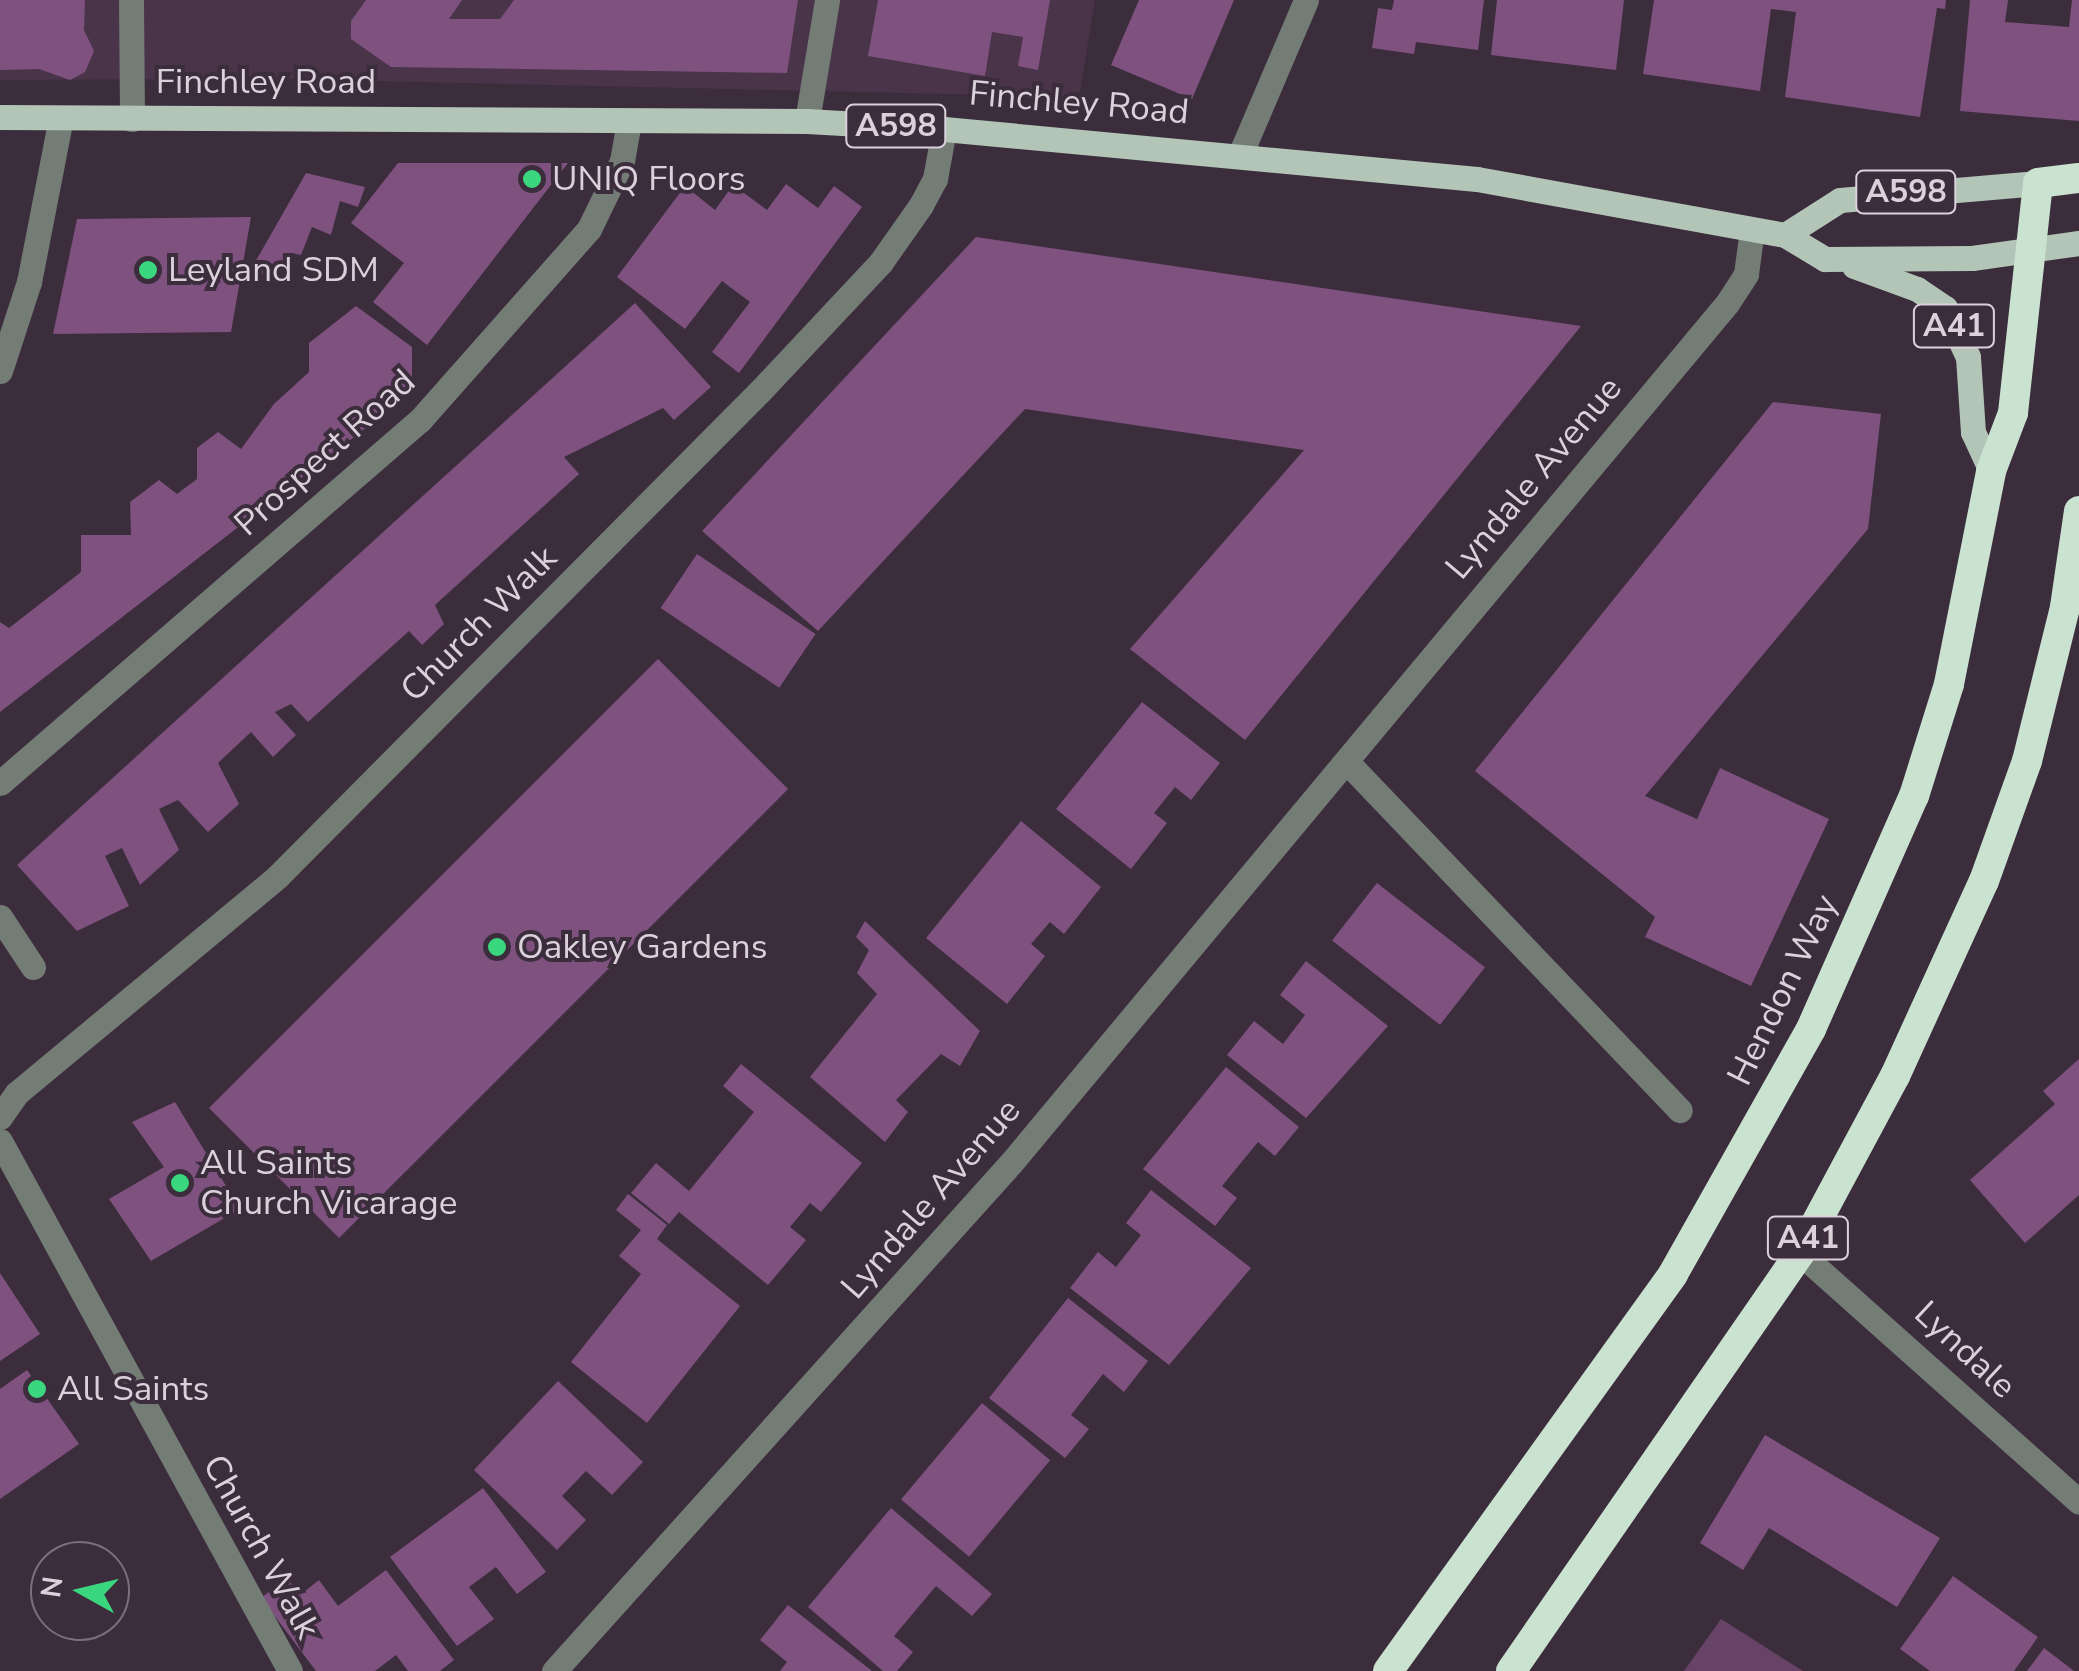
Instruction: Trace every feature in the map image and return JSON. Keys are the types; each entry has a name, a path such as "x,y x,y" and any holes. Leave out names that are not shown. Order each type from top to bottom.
{"highway":[{"path":"2038,183 2079,178"},
{"name":"A41","path":"2035,249 2038,183"},
{"name":"Hendon Way","path":"1388,1671 1672,1274 1811,1028 1914,796 1949,684 1991,470 2014,413 2035,249"},
{"name":"A41","path":"1511,1671 1800,1253 1895,1076 1984,882 2050,681 2079,511"}],"main road":[{"name":"Finchley Road","path":"0,117 807,121 944,129 1478,179 1784,235 1825,260"},
{"name":"A598","path":"1784,235 1840,200 2038,183"},
{"name":"A598","path":"1825,260 1972,258 2079,243"},
{"name":"A41","path":"1825,260 1918,290 1945,308 1968,358 1973,432 1991,470"}],"street":[{"path":"130,0 132,119"},
{"path":"807,121 827,0"},
{"path":"1240,155 1306,0"},
{"path":"0,371 28,282 61,118"},
{"name":"Prospect Road","path":"0,783 420,420 590,228 622,161 629,122"},
{"name":"Church Walk","path":"0,1117 17,1092 278,876 761,390 881,262 921,205 935,180 944,129"},
{"name":"Lyndale Avenue","path":"554,1671 1010,1163 1728,302 1746,274 1752,229"},
{"path":"1346,761 1680,1110"},
{"path":"0,917 32,968"},
{"name":"Church Walk","path":"0,1141 290,1671"},
{"name":"Lyndale","path":"1800,1253 2079,1502"}],"shaded area":[{"path":"0,0 1095,0 1079,97 287,79 0,80"},
{"path":"1721,1619 1803,1671 1684,1671"}],"building":[{"path":"0,0 85,0 84,30 94,51 85,72 70,80 39,69 0,70"},
{"path":"366,0 462,0 449,19 500,19 514,0 798,0 787,73 391,67 351,39 351,21"},
{"path":"878,0 1050,0 1038,70 1018,66 1023,37 992,32 985,76 868,56"},
{"path":"1139,0 1234,0 1192,99 1111,65"},
{"path":"1394,0 1484,0 1478,50 1416,42 1414,54 1372,48 1378,8 1392,10"},
{"path":"1497,0 1624,0 1616,70 1491,55"},
{"path":"1654,0 1946,0 1945,9 1937,8 1920,117 1785,97 1796,12 1771,9 1760,91 1643,74"},
{"path":"1970,0 2008,0 2005,22 2069,27 2072,0 2079,0 2079,121 1960,111"},
{"path":"398,163 568,163 427,345 373,302 404,263 351,223"},
{"path":"306,173 365,187 358,207 340,201 331,235 312,227 301,255 291,253 272,285 254,264"},
{"path":"786,184 818,208 834,186 862,207 739,373 712,352 750,302 722,281 685,329 617,277 685,186 715,210 733,185 767,210"},
{"path":"251,217 231,332 53,334 77,219"},
{"path":"976,237 1581,326 1245,740 1130,649 1304,450 1025,409 818,631 702,531"},
{"path":"635,303 711,387 674,420 663,408 564,457 579,474 435,605 444,624 422,645 409,631 308,722 291,704 275,712 296,735 273,757 251,732 218,763 239,804 208,832 178,800 159,809 179,850 140,885 122,848 105,856 129,906 77,931 17,865"},
{"path":"356,306 412,347 412,392 0,712 0,622 9,628 81,572 81,535 131,535 130,502 159,480 177,494 197,479 197,448 218,432 241,449 274,404 309,372 309,343"},
{"path":"1773,402 1881,414 1868,529 1645,796 1697,819 1720,768 1829,819 1751,986 1645,937 1655,917 1475,771"},
{"path":"697,554 816,634 779,688 661,608"},
{"name":"Oakley Gardens","path":"658,659 788,789 339,1238 209,1108"},
{"path":"1142,702 1220,763 1191,800 1175,787 1154,813 1167,823 1131,869 1056,809"},
{"path":"1021,821 1101,887 1064,934 1050,922 1031,944 1045,956 1007,1004 926,938"},
{"path":"1377,883 1485,967 1440,1025 1332,941"},
{"path":"865,921 980,1031 960,1066 941,1054 896,1100 908,1112 885,1142 810,1077 877,994 857,973 869,950 856,937"},
{"path":"1306,961 1388,1026 1306,1118 1227,1055 1254,1021 1283,1044 1305,1015 1280,995"},
{"path":"2079,1059 2079,1195 2025,1243 1970,1180 2055,1104 2043,1091"},
{"path":"741,1064 862,1163 821,1212 810,1203 790,1227 806,1240 768,1285 679,1212 669,1224 631,1193 656,1163 689,1191 754,1112 723,1086"},
{"path":"1226,1067 1299,1127 1275,1156 1258,1142 1222,1186 1237,1198 1215,1226 1143,1169"},
{"name":"All Saints Church Vicarage","path":"175,1102 240,1209 151,1261 109,1199 164,1167 132,1122"},
{"path":"1151,1190 1251,1268 1169,1365 1070,1288 1098,1252 1116,1267 1141,1235 1126,1223"},
{"path":"628,1194 667,1225 657,1239 740,1306 647,1423 571,1362 641,1274 619,1256 641,1230 616,1210"},
{"path":"0,1273 40,1334 0,1361"},
{"path":"1068,1298 1148,1361 1124,1392 1103,1374 1071,1415 1089,1429 1065,1458 989,1398"},
{"path":"27,1370 79,1444 0,1499 0,1389"},
{"path":"558,1381 643,1462 612,1495 586,1471 562,1496 586,1520 557,1550 474,1470"},
{"path":"982,1403 1050,1460 969,1557 901,1500"},
{"path":"1765,1435 1940,1538 1897,1607 1769,1528 1743,1570 1700,1543"},
{"path":"483,1488 546,1572 517,1594 496,1567 469,1587 494,1619 457,1646 390,1557"},
{"path":"891,1508 992,1594 972,1616 936,1586 894,1636 913,1652 897,1671 883,1671 808,1607"},
{"path":"386,1570 454,1660 440,1671 408,1671 396,1655 375,1671 316,1671 261,1598 287,1578 300,1595 319,1580 338,1606"},
{"path":"1953,1576 2038,1637 2014,1671 1930,1671 1900,1649"},
{"path":"788,1605 872,1671 780,1671 787,1662 760,1640"},
{"path":"2044,1648 2074,1671 2027,1671"}],"place":[{"name":"UNIQ Floors","path":"532,179"},
{"name":"Leyland SDM","path":"148,270"},
{"name":"Oakley Gardens","path":"497,947"},
{"name":"All Saints Church Vicarage","path":"180,1183"},
{"name":"All Saints","path":"37,1389"}]}
